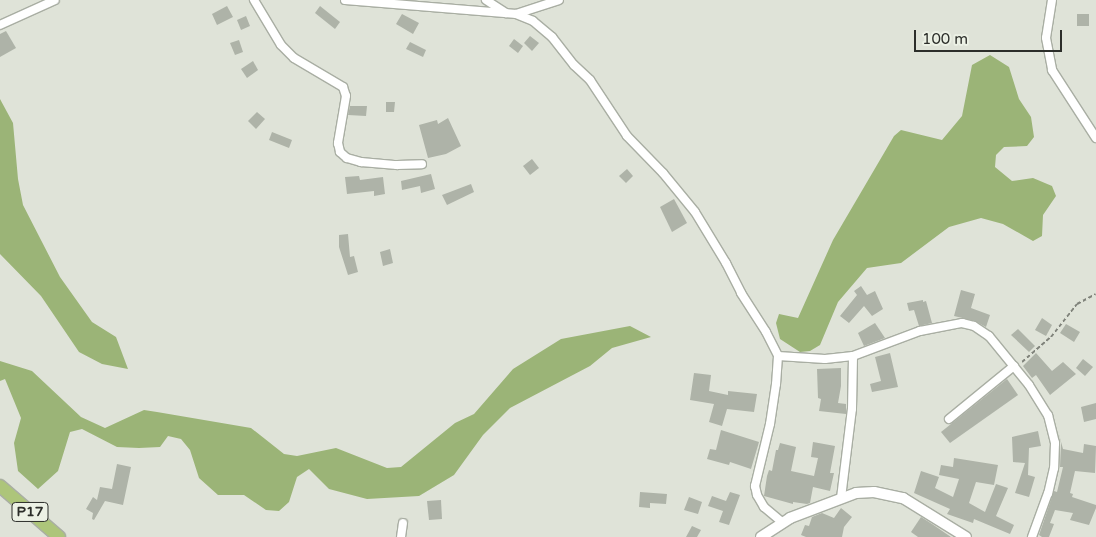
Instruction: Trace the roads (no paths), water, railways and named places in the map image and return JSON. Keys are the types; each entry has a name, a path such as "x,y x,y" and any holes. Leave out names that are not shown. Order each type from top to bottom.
{"main road":[{"name":"P17","path":"0,486 59,537"}],"street":[{"path":"0,25 55,0"},
{"path":"254,0 281,45 294,58 343,87 346,96 338,143 340,152 347,158 361,162 397,165 422,164"},
{"path":"344,0 512,14 559,0"},
{"path":"486,0 512,14 533,21 552,37 574,65 590,80 627,136 663,173 695,212 726,263 741,293 755,312 778,356 770,424 755,486 757,495 764,507 782,522"},
{"path":"1052,0 1046,38 1052,70 1096,138"},
{"path":"778,356 825,359 854,356 920,331 962,323 974,326 990,336 1048,414 1055,443 1054,468 1048,493 1032,537"},
{"path":"841,498 852,409 854,356"},
{"path":"949,418 1014,366"},
{"path":"761,537 782,522 841,498 863,492 895,495 913,503 966,537"},
{"path":"401,537 403,523"}]}
